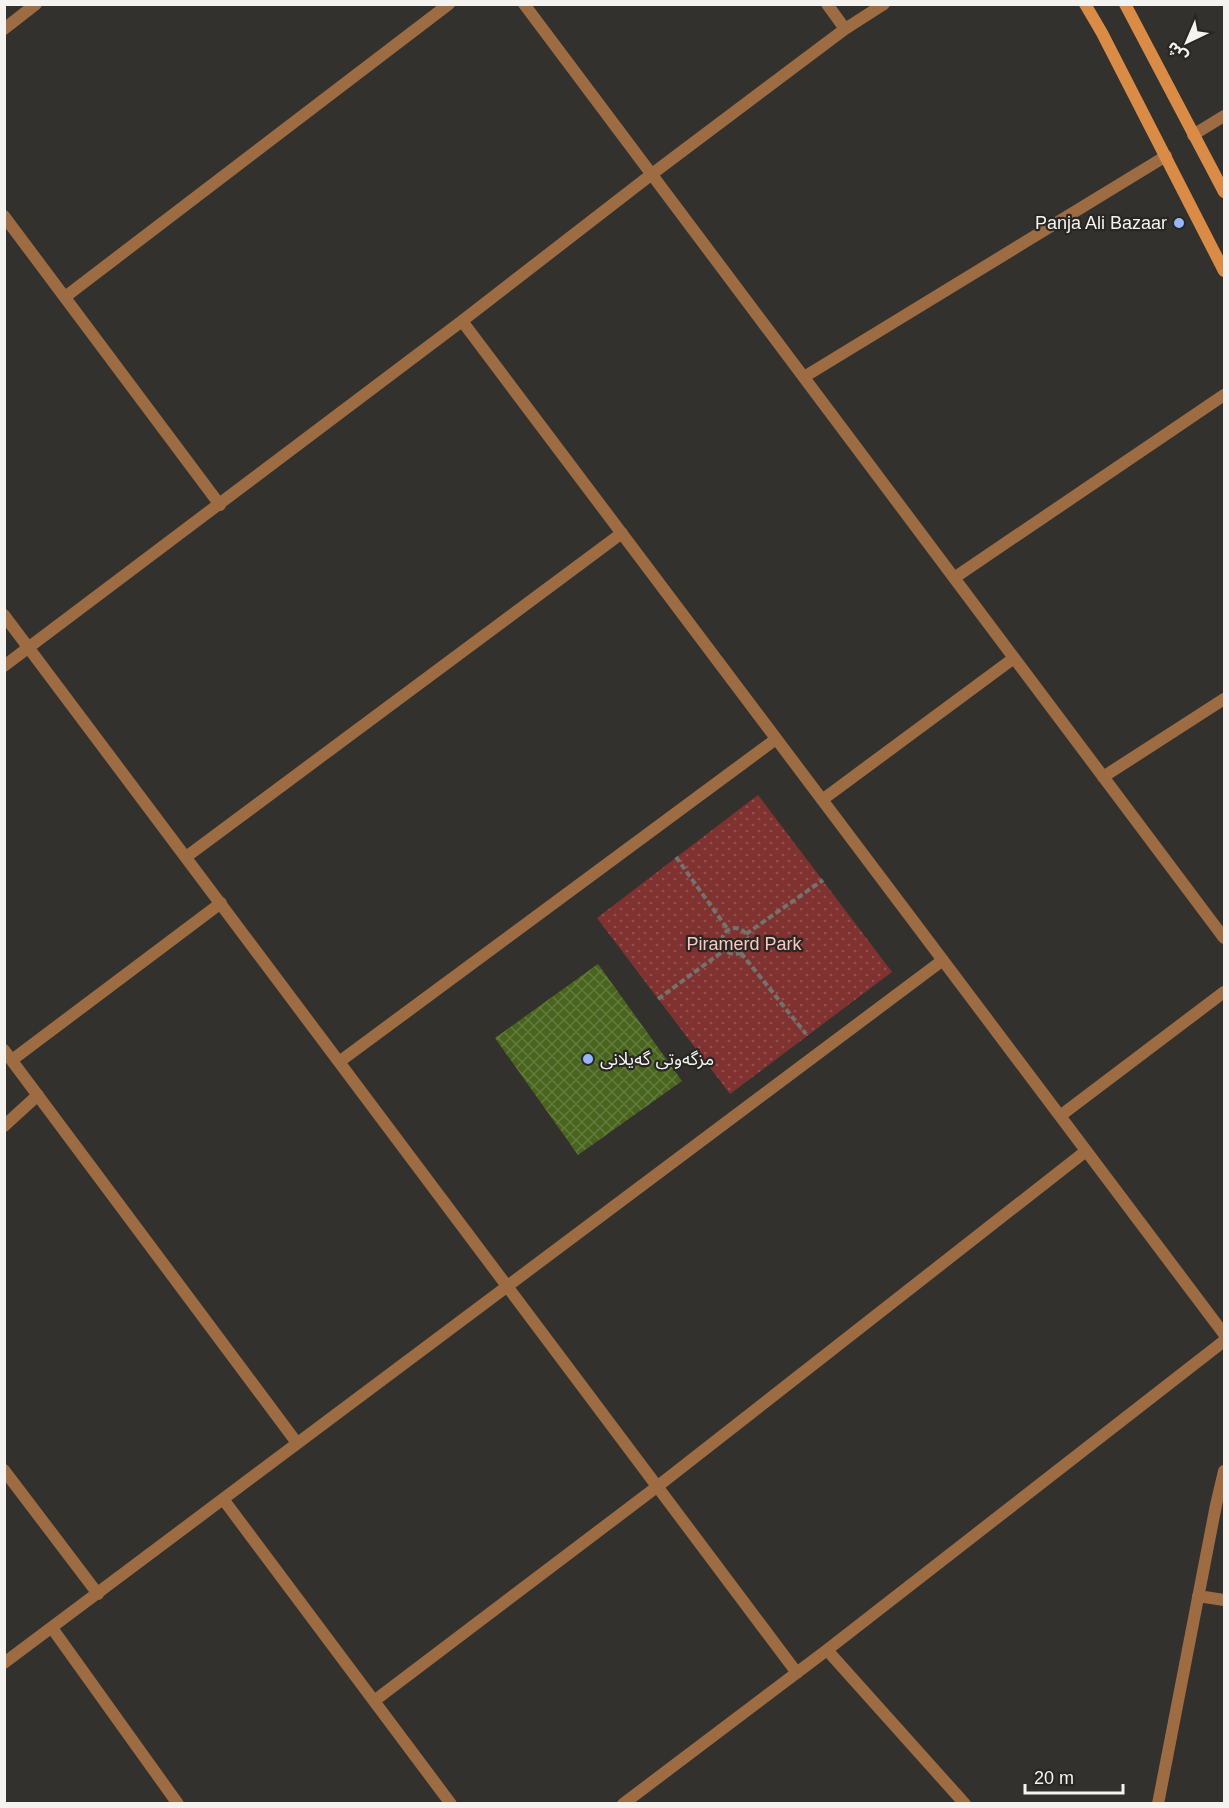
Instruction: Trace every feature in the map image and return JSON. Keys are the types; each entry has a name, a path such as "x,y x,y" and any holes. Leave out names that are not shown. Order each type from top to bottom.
{"main road":[{"path":"1085,4 1224,271"},
{"path":"1125,4 1224,192"}],"street":[{"path":"4,29 36,4"},
{"path":"65,297 449,4"},
{"path":"524,4 1224,938"},
{"path":"827,4 845,29"},
{"path":"4,666 220,505 652,174 845,29 884,4"},
{"path":"1193,135 1224,116"},
{"path":"804,377 1166,156"},
{"path":"4,216 220,505"},
{"path":"462,321 1224,1334"},
{"path":"954,578 1224,395"},
{"path":"186,857 622,533"},
{"path":"4,615 797,1673"},
{"path":"822,800 1014,658"},
{"path":"1103,777 1224,699"},
{"path":"339,1062 776,739"},
{"path":"12,1060 220,903"},
{"path":"4,1663 943,960"},
{"path":"1060,1116 1224,993"},
{"path":"4,1050 297,1443"},
{"path":"4,1126 38,1095"},
{"path":"375,1701 658,1486 1086,1151"},
{"path":"623,1803 797,1673 1224,1341"},
{"path":"4,1470 98,1594"},
{"path":"1158,1803 1224,1471"},
{"path":"223,1499 451,1803"},
{"path":"1198,1596 1224,1600"},
{"path":"52,1628 178,1803"},
{"path":"826,1650 965,1803"}],"path":[{"path":"676,857 729,931"},
{"path":"746,934 823,880"},
{"path":"736,929 746,934 748,942 746,948 741,952 733,954 726,949 723,940 724,935 729,931 736,929"},
{"path":"658,999 726,949"},
{"path":"741,952 820,1051"}],"green space":[{"name":"Piramerd Park","path":"758,795 892,972 730,1094 597,918"}],"building":[{"name":"مزگەوتی گەیلانی","path":"598,964 682,1081 578,1155 495,1038"}],"place":[{"name":"Panja Ali Bazaar","path":"1179,223"},
{"name":"مزگەوتی گەیلانی","path":"588,1059"}]}
